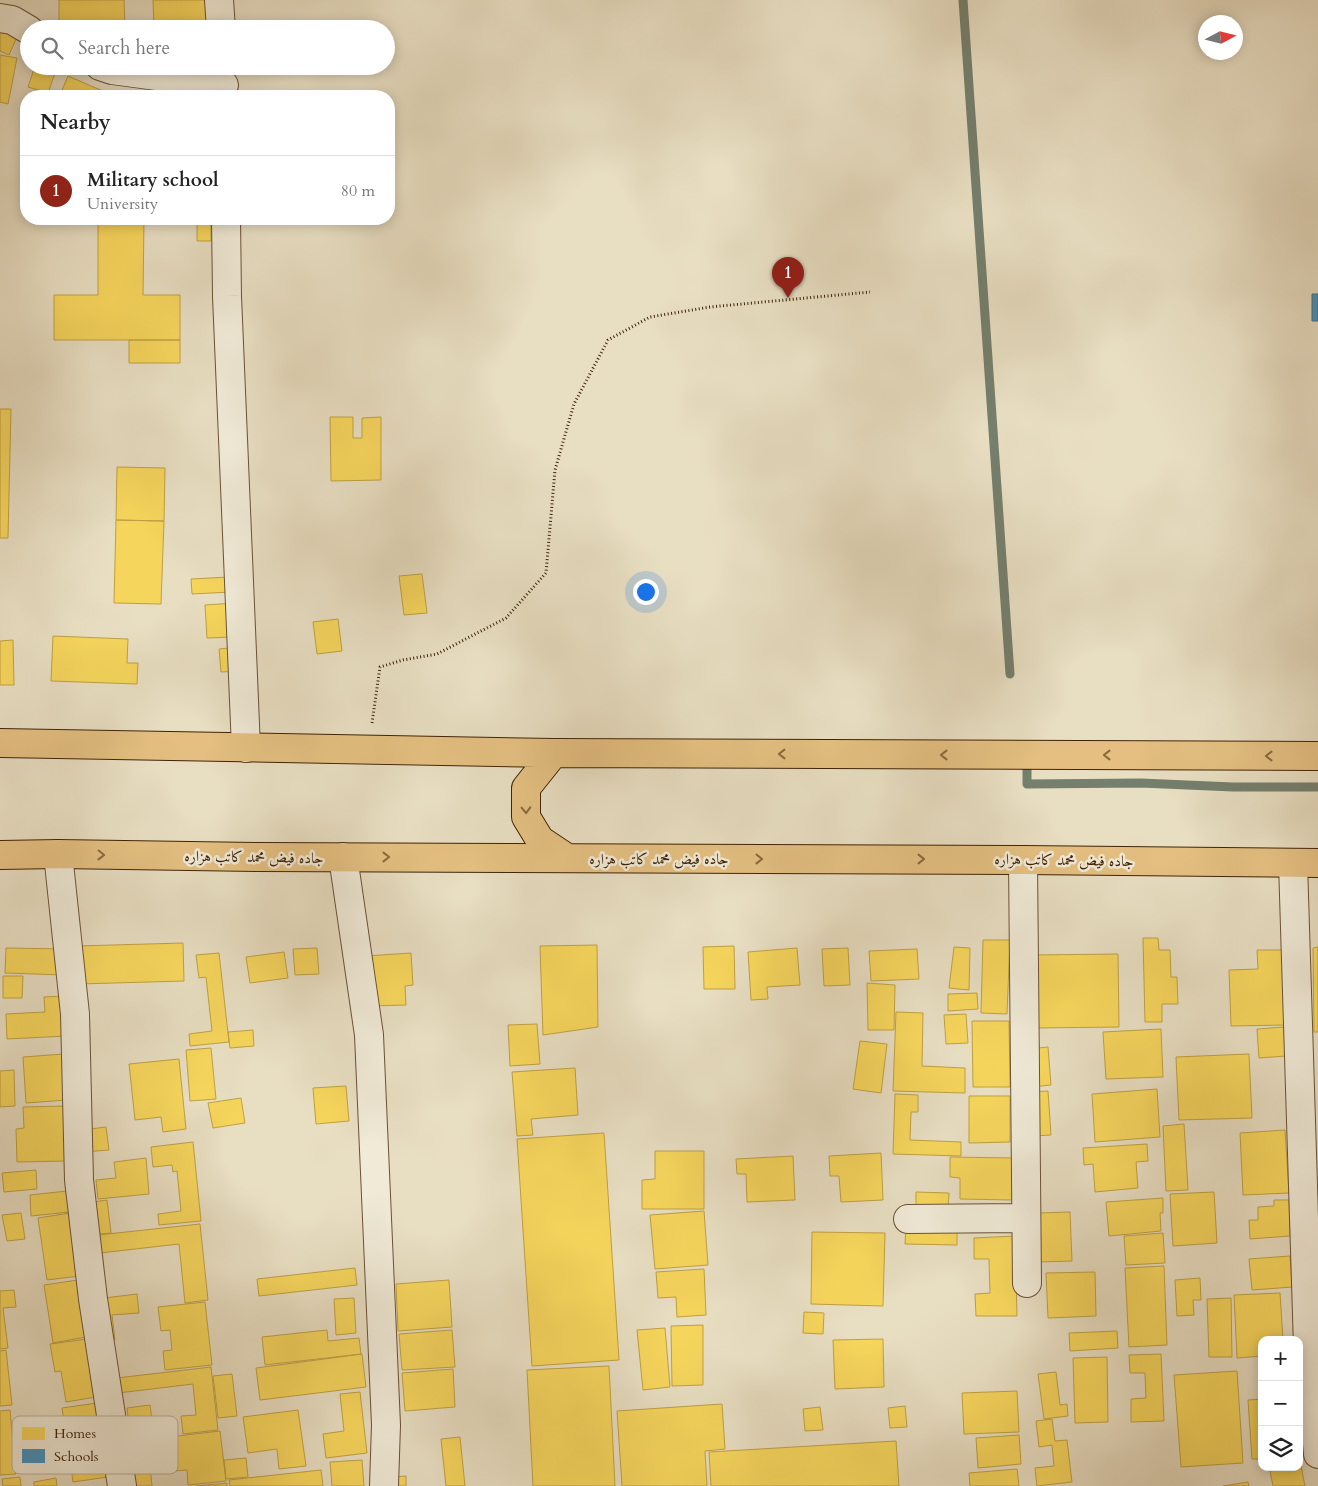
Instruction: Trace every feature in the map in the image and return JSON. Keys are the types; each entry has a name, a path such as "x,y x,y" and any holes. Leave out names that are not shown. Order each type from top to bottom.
{"main road":[{"path":"0,743 554,753 1318,756"},
{"path":"554,753 526,788 526,817 540,840 567,858"},
{"name":"جاده فیض محمد کاتب هزاره","path":"0,855 1305,863"}],"street":[{"path":"220,0 221,20"},
{"path":"0,18 12,20 20,25"},
{"path":"159,75 224,82"},
{"path":"226,225 227,296 246,748"},
{"path":"58,854 74,1014 79,1180 92,1299 111,1416"},
{"path":"343,857 369,1035 386,1426 384,1486"},
{"path":"1023,860 1027,1283"},
{"path":"1305,863 1308,1347 1318,1454"},
{"path":"908,1219 1026,1218"}],"path":[{"path":"369,751 380,667 403,660 436,654 506,618 546,573 555,470 574,404 608,340 650,317 710,307 870,292"}],"building: Homes":[{"path":"59,0 124,0 125,20 59,20"},
{"path":"153,0 210,0 211,20 154,20"},
{"path":"0,24 19,32 9,55 0,51"},
{"path":"0,55 17,58 8,104 0,102"},
{"path":"32,75 54,75 49,90 38,90 28,87"},
{"path":"68,76 100,90 62,90"},
{"path":"98,225 144,225 143,295 180,295 180,340 54,340 54,295 98,295"},
{"path":"197,225 211,225 211,241 197,241"},
{"path":"129,340 180,340 180,363 129,363"},
{"path":"0,409 11,409 8,538 0,538"},
{"path":"330,417 353,417 353,438 362,438 362,418 381,417 381,480 331,481"},
{"path":"117,467 165,468 164,521 116,520"},
{"path":"116,520 164,521 161,604 114,603"},
{"path":"422,574 427,613 404,615 399,576"},
{"path":"229,577 230,592 192,594 191,579"},
{"path":"234,603 235,637 207,638 205,605"},
{"path":"338,619 342,651 317,654 313,622"},
{"path":"53,636 128,639 127,663 138,663 137,684 51,681"},
{"path":"13,640 14,685 0,685 0,641"},
{"path":"239,647 240,671 221,672 219,649"},
{"path":"1143,938 1158,938 1159,950 1170,950 1171,977 1177,977 1178,1004 1162,1004 1162,1022 1145,1022"},
{"path":"983,940 1010,940 1007,1014 981,1013"},
{"path":"183,943 184,981 78,984 77,946"},
{"path":"597,945 598,1027 543,1035 540,946"},
{"path":"734,946 735,989 704,989 703,947"},
{"path":"954,947 970,948 969,990 949,988"},
{"path":"1318,947 1318,1032 1314,1032 1313,948"},
{"path":"6,948 64,949 64,975 5,973"},
{"path":"317,948 319,974 295,975 293,949"},
{"path":"797,948 800,985 767,987 768,999 751,1000 748,952"},
{"path":"848,948 850,985 824,986 822,949"},
{"path":"917,949 919,979 871,981 869,951"},
{"path":"1257,950 1284,950 1286,1025 1231,1026 1229,970 1258,969"},
{"path":"284,952 288,978 250,983 246,957"},
{"path":"219,953 229,1042 190,1046 189,1034 212,1031 206,977 199,978 196,955"},
{"path":"411,953 413,985 405,986 406,1005 369,1006 366,956"},
{"path":"1118,954 1119,1027 1034,1028 1032,955"},
{"path":"3,976 23,976 22,998 3,998"},
{"path":"867,983 895,985 894,1030 868,1030"},
{"path":"977,993 978,1009 948,1011 948,994"},
{"path":"64,996 67,1036 7,1039 6,1014 45,1012 44,997"},
{"path":"896,1012 923,1013 922,1066 965,1068 965,1093 893,1091"},
{"path":"966,1014 968,1043 946,1044 944,1015"},
{"path":"972,1021 1009,1021 1010,1087 973,1087"},
{"path":"537,1024 540,1064 510,1066 508,1025"},
{"path":"1284,1027 1286,1056 1259,1058 1257,1029"},
{"path":"1161,1029 1163,1077 1106,1079 1103,1032"},
{"path":"253,1030 254,1046 230,1048 228,1032"},
{"path":"860,1041 887,1044 881,1093 853,1089"},
{"path":"1048,1047 1051,1085 1031,1087 1028,1049"},
{"path":"211,1048 216,1099 190,1101 186,1050"},
{"path":"64,1054 67,1100 26,1103 23,1057"},
{"path":"1249,1054 1252,1118 1179,1120 1176,1057"},
{"path":"179,1059 186,1129 163,1132 161,1117 135,1120 129,1064"},
{"path":"575,1068 578,1115 531,1119 533,1135 517,1136 512,1072"},
{"path":"14,1070 15,1106 0,1107 0,1071"},
{"path":"346,1086 349,1121 316,1124 313,1088"},
{"path":"1157,1089 1160,1137 1095,1142 1092,1094"},
{"path":"1048,1091 1051,1135 1033,1136 1030,1092"},
{"path":"895,1094 918,1095 918,1112 911,1112 910,1140 961,1142 961,1156 893,1154"},
{"path":"969,1096 1010,1096 1010,1142 969,1143"},
{"path":"241,1098 245,1123 213,1128 208,1103"},
{"path":"65,1106 66,1161 17,1162 16,1129 24,1128 23,1107"},
{"path":"1184,1124 1188,1190 1166,1191 1163,1126"},
{"path":"106,1127 109,1150 84,1152 82,1130"},
{"path":"1285,1130 1289,1193 1243,1195 1240,1133"},
{"path":"604,1133 619,1360 532,1366 517,1139"},
{"path":"193,1142 201,1221 159,1225 158,1214 181,1211 177,1171 173,1172 172,1165 153,1167 151,1147"},
{"path":"1147,1144 1148,1161 1136,1162 1138,1188 1095,1192 1093,1164 1084,1165 1083,1148"},
{"path":"655,1151 704,1151 704,1209 642,1209 642,1180 655,1179"},
{"path":"881,1153 883,1200 841,1202 839,1176 830,1176 829,1156"},
{"path":"793,1156 795,1200 747,1202 746,1174 737,1174 736,1159"},
{"path":"950,1157 1013,1158 1012,1200 960,1199 960,1178 950,1177"},
{"path":"146,1158 149,1194 98,1199 96,1180 116,1178 114,1162"},
{"path":"36,1170 37,1189 4,1192 2,1173"},
{"path":"67,1191 70,1212 31,1216 30,1195"},
{"path":"916,1192 949,1193 948,1210 916,1210"},
{"path":"1214,1192 1217,1243 1173,1246 1170,1194"},
{"path":"1163,1198 1163,1213 1160,1213 1161,1231 1109,1236 1106,1202"},
{"path":"107,1200 111,1233 89,1235 86,1203"},
{"path":"1274,1200 1289,1200 1290,1236 1250,1239 1249,1220 1258,1220 1258,1207 1274,1206"},
{"path":"704,1211 708,1265 655,1269 650,1215"},
{"path":"1070,1212 1072,1261 1040,1262 1038,1213"},
{"path":"21,1213 25,1239 7,1241 2,1215"},
{"path":"70,1213 79,1276 47,1280 38,1218"},
{"path":"200,1224 208,1300 185,1303 179,1244 91,1254 89,1236"},
{"path":"906,1226 957,1227 957,1245 905,1244"},
{"path":"812,1232 885,1233 883,1306 811,1304"},
{"path":"1163,1233 1165,1263 1126,1265 1124,1236"},
{"path":"1015,1236 1017,1316 976,1316 975,1294 990,1293 989,1259 974,1259 974,1238"},
{"path":"1290,1256 1292,1287 1252,1290 1249,1259"},
{"path":"1164,1266 1167,1345 1129,1347 1125,1268"},
{"path":"355,1268 357,1285 259,1296 257,1279"},
{"path":"704,1269 706,1315 677,1317 676,1297 658,1298 656,1272"},
{"path":"1095,1272 1096,1316 1048,1318 1046,1273"},
{"path":"1200,1278 1201,1300 1193,1300 1194,1315 1177,1316 1175,1280"},
{"path":"78,1280 86,1337 53,1343 44,1285"},
{"path":"449,1280 452,1327 398,1331 396,1284"},
{"path":"14,1290 16,1307 3,1308 8,1348 0,1349 0,1291"},
{"path":"1280,1293 1283,1336 1258,1336 1258,1356 1237,1358 1234,1295"},
{"path":"137,1294 139,1313 112,1315 115,1340 101,1341 96,1299"},
{"path":"354,1298 356,1333 336,1335 334,1299"},
{"path":"1231,1298 1232,1357 1209,1357 1207,1299"},
{"path":"205,1302 212,1365 165,1370 163,1351 172,1350 170,1330 161,1331 158,1307"},
{"path":"804,1312 824,1313 823,1334 803,1333"},
{"path":"703,1325 703,1385 672,1386 671,1326"},
{"path":"665,1328 670,1387 643,1390 637,1330"},
{"path":"327,1330 328,1341 359,1338 361,1354 265,1365 262,1337"},
{"path":"452,1330 455,1367 402,1370 399,1334"},
{"path":"1117,1331 1118,1348 1070,1351 1069,1333"},
{"path":"87,1339 96,1397 66,1402 61,1371 55,1372 50,1344"},
{"path":"883,1339 884,1387 835,1389 833,1340"},
{"path":"6,1350 12,1405 0,1406 0,1351"},
{"path":"362,1354 366,1387 260,1400 256,1368"},
{"path":"1161,1354 1164,1421 1131,1422 1131,1399 1146,1398 1145,1373 1130,1373 1129,1355"},
{"path":"1107,1357 1108,1422 1075,1423 1073,1358"},
{"path":"609,1366 615,1486 533,1486 527,1370"},
{"path":"211,1367 218,1430 183,1434 181,1416 196,1415 193,1384 110,1394 108,1379"},
{"path":"453,1369 455,1407 405,1411 402,1373"},
{"path":"1237,1371 1243,1463 1181,1467 1174,1375"},
{"path":"1056,1372 1060,1405 1067,1404 1068,1416 1044,1419 1038,1374"},
{"path":"232,1374 237,1416 218,1418 213,1376"},
{"path":"1017,1391 1019,1432 964,1434 962,1393"},
{"path":"360,1392 367,1453 326,1458 323,1434 344,1431 340,1394"},
{"path":"1258,1399 1258,1459 1252,1459 1248,1400"},
{"path":"97,1403 99,1416 63,1416 62,1408"},
{"path":"722,1404 725,1449 705,1451 707,1486 622,1486 617,1411"},
{"path":"150,1405 151,1416 128,1416 127,1408"},
{"path":"905,1406 907,1427 890,1428 888,1408"},
{"path":"820,1407 823,1430 805,1431 803,1409"},
{"path":"10,1410 12,1474 16,1474 0,1475 0,1411"},
{"path":"298,1410 306,1466 279,1469 277,1449 248,1453 243,1417"},
{"path":"1052,1419 1055,1441 1067,1440 1072,1482 1037,1486 1035,1468 1054,1466 1052,1445 1039,1447 1036,1421"},
{"path":"1303,1423 1308,1456 1303,1457"},
{"path":"220,1431 226,1481 188,1485 187,1470 178,1471 178,1436"},
{"path":"1019,1435 1021,1464 978,1468 976,1438"},
{"path":"460,1437 465,1486 446,1486 441,1439"},
{"path":"896,1441 899,1486 711,1486 709,1452"},
{"path":"246,1458 248,1477 226,1479 224,1460"},
{"path":"362,1460 364,1486 332,1486 330,1462"},
{"path":"1017,1469 1019,1486 970,1486 969,1473"},
{"path":"321,1470 323,1486 230,1486 229,1480"},
{"path":"1270,1471 1302,1471 1305,1486 1273,1486"},
{"path":"72,1474 108,1474 108,1477 73,1482"},
{"path":"132,1474 151,1474 152,1486 133,1486"},
{"path":"406,1476 406,1486 393,1486 392,1477"},
{"path":"20,1477 21,1486 3,1486 2,1479"},
{"path":"56,1478 57,1486 34,1486 34,1482"},
{"path":"1248,1482 1249,1486 1223,1486"},
{"path":"227,1483 227,1486 196,1486"}],"building: Schools":[{"path":"1312,294 1318,294 1318,321 1312,321"}],"waterway":[{"path":"963,0 1010,674"},
{"path":"1027,770 1027,784 1141,783 1233,787 1318,787"}],"place":[{"name":"Military school","path":"788,298"}]}
